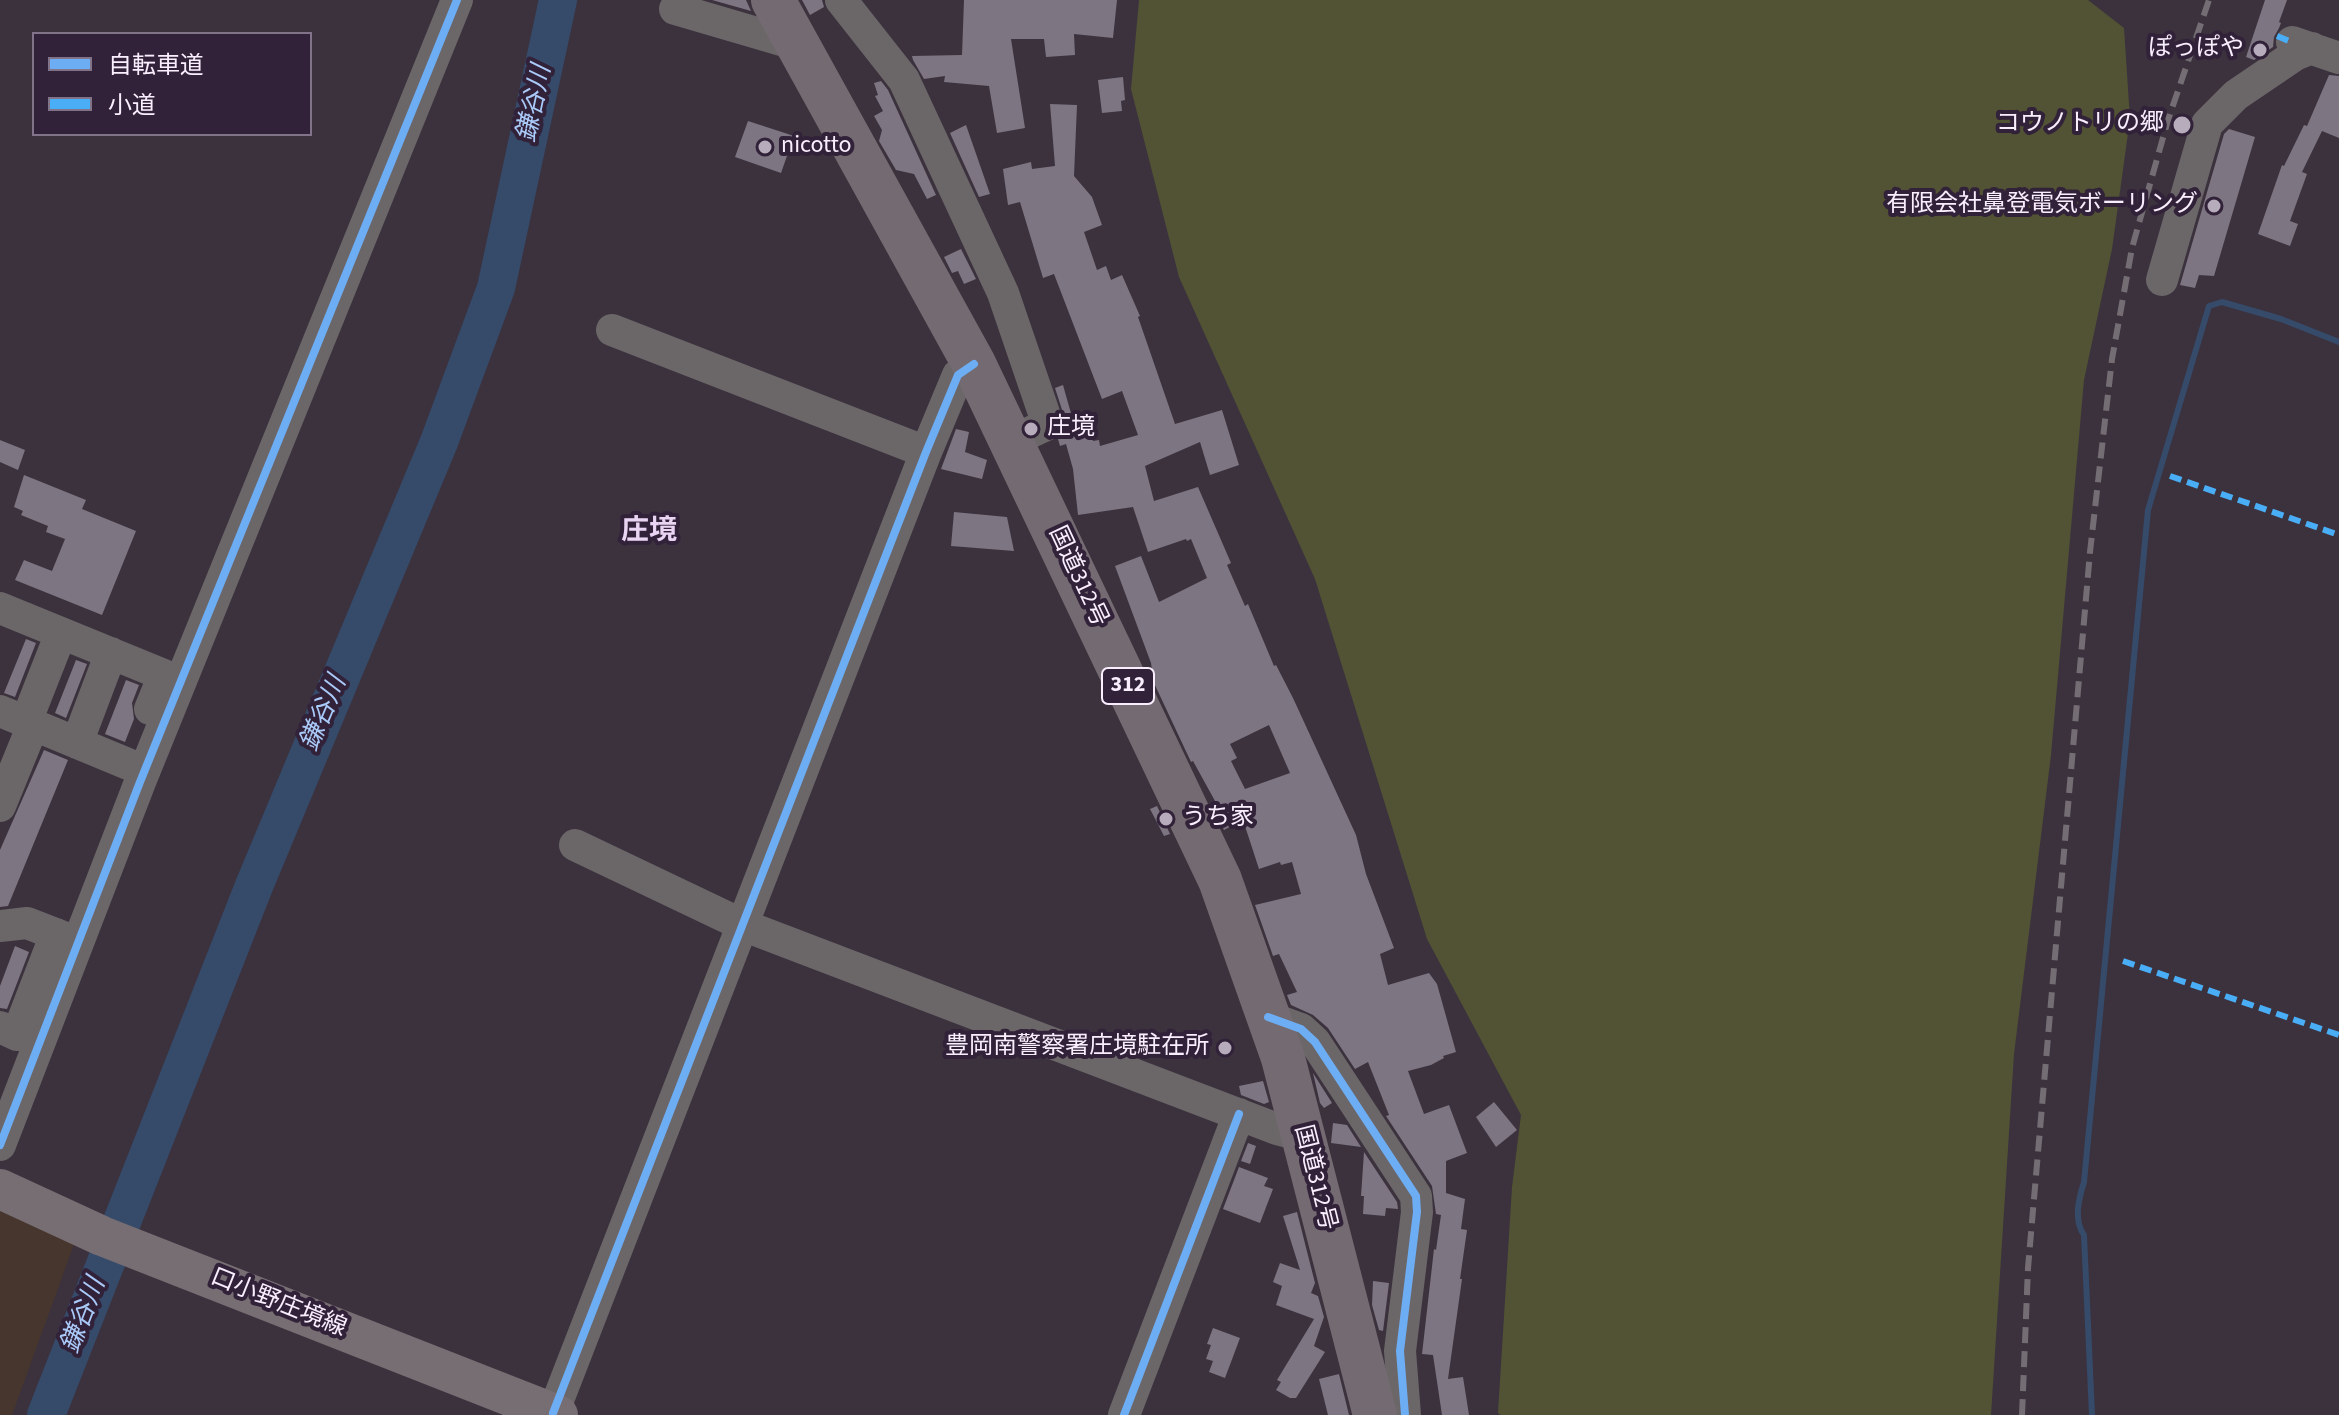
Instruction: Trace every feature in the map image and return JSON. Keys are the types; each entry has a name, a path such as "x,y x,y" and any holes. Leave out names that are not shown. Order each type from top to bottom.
{"highway":[{"name":"国道312号","path":"773,0 974,364 1220,880 1268,1017 1299,1050 1302,1130 1375,1415"}],"main road":[{"name":"口小野庄境線","path":"0,1189 102,1236 555,1414"}],"street":[{"path":"0,1145 67,939 457,0"},
{"path":"841,0 904,80 1003,293 1046,419 1046,425 1012,441"},
{"path":"675,9 798,45"},
{"path":"2162,280 2207,124 2236,95 2295,55 2313,49"},
{"path":"612,330 926,452"},
{"path":"555,1414 926,452 958,375 974,364"},
{"path":"2,614 61,633 164,675 134,773"},
{"path":"0,806 20,720 61,633"},
{"path":"77,743 111,653"},
{"path":"20,720 77,743 134,773"},
{"path":"575,845 745,926 1239,1114 1292,1133 1302,1130"},
{"path":"0,927 27,923 67,939"},
{"path":"0,1027 17,1035 67,939"},
{"path":"1299,1050 1416,1196 1417,1212 1400,1351 1405,1415"},
{"path":"1124,1415 1239,1114"}],"shaded area":[{"path":"0,1207 75,1242 12,1415 0,1415"}],"green space":[{"path":"1139,0 2088,0 2124,28 2130,119 2112,249 2084,380 2051,755 2014,1054 1991,1415 1498,1413 1512,1187 1521,1115 1427,939 1315,579 1179,277 1131,89"}],"building":[{"path":"712,0 746,0 751,11"},
{"path":"802,0 822,0 824,7 810,15"},
{"path":"964,0 1117,0 1113,38 1074,34 1075,55 1046,57 1044,39 1011,39 1025,128 997,133 989,86 944,82 945,76 924,79 912,56 962,55"},
{"path":"2265,0 2287,0 2273,47 2254,60 2246,57"},
{"path":"2329,75 2339,76 2339,138 2322,131 2302,172 2307,174 2290,221 2298,224 2290,246 2258,234 2282,165 2304,125 2307,126"},
{"path":"1123,77 1125,100 1121,101 1122,111 1102,113 1098,80"},
{"path":"881,81 936,195 927,199 914,174 896,170 879,141 882,130 874,116 883,111 875,96 878,95 874,83"},
{"path":"1050,104 1077,105 1074,176 1092,197 1102,225 1084,232 1097,270 1106,266 1111,280 1122,275 1140,316 1175,424 1222,410 1239,465 1210,475 1200,442 1145,466 1154,501 1198,487 1231,563 1227,565 1245,606 1248,604 1274,666 1293,698 1356,835 1366,874 1394,948 1380,954 1388,985 1429,973 1437,984 1456,1052 1443,1056 1431,1065 1408,1071 1424,1114 1449,1105 1467,1153 1446,1161 1446,1193 1465,1199 1461,1229 1467,1230 1448,1379 1463,1377 1469,1415 1442,1415 1433,1355 1422,1354 1441,1215 1436,1214 1432,1186 1386,1116 1389,1115 1368,1062 1355,1069 1328,1028 1313,1015 1291,1005 1287,995 1297,992 1279,954 1273,956 1255,905 1301,894 1292,862 1281,865 1280,862 1259,869 1243,820 1224,830 1211,802 1215,801 1191,762 1154,683 1151,663 1115,566 1141,556 1159,602 1207,578 1191,539 1148,552 1133,507 1078,515 1073,469 1066,444 1060,446 1058,439 1065,419 1055,388 1063,385 1072,417 1084,414 1093,441 1099,440 1100,446 1138,435 1122,391 1102,399 1054,274 1043,278 1020,202 1008,205 1003,169 1031,162 1032,169 1055,166","holes":["1269,725 1290,773 1245,789 1231,761 1237,758 1230,744"]},
{"name":"nicotto","path":"748,121 794,136 781,173 735,157"},
{"path":"966,125 990,194 979,197 950,133"},
{"name":"有限会社鼻登電気ボーリング","path":"2229,129 2255,137 2214,276 2199,275 2195,288 2180,285 2224,134"},
{"path":"961,249 976,279 964,284 958,271 952,273 944,257"},
{"path":"956,429 969,432 965,452 987,460 982,479 941,469"},
{"path":"0,440 25,450 18,470 0,462"},
{"path":"24,475 86,500 82,509 136,531 102,615 15,580 24,560 52,571 65,539 46,532 48,526 21,515 23,511 14,507"},
{"path":"954,512 1007,517 1014,551 951,546"},
{"path":"26,639 36,643 15,697 4,693"},
{"path":"76,660 87,664 66,718 55,713"},
{"path":"126,680 139,685 132,703 134,719 125,742 105,734"},
{"path":"44,750 68,760 8,906 0,907 0,850"},
{"path":"1157,806 1170,834 1164,836 1150,809"},
{"path":"15,946 29,952 7,1009 0,1008 0,986"},
{"path":"1313,1073 1332,1103 1324,1108 1320,1103"},
{"path":"1263,1081 1269,1102 1264,1104 1241,1095 1239,1086"},
{"path":"1494,1102 1517,1130 1496,1147 1476,1117"},
{"path":"1333,1123 1347,1125 1361,1147 1331,1143"},
{"path":"1248,1143 1256,1146 1250,1164 1241,1161"},
{"path":"1364,1152 1397,1202 1398,1209 1386,1208 1385,1216 1363,1214"},
{"path":"1239,1167 1268,1178 1264,1186 1273,1189 1260,1223 1223,1209"},
{"path":"1297,1212 1315,1283 1311,1293 1318,1296 1324,1317 1314,1346 1325,1352 1296,1398 1290,1398 1276,1390 1281,1382 1277,1380 1314,1319 1276,1305 1282,1286 1273,1282 1280,1263 1300,1270 1283,1216"},
{"path":"1373,1281 1389,1283 1383,1331 1379,1330 1372,1305"},
{"path":"1213,1328 1240,1338 1225,1378 1209,1372 1213,1361 1206,1359 1211,1345 1207,1344"},
{"path":"1339,1374 1349,1415 1328,1415 1319,1379"}],"waterway":[{"name":"鎌谷川","path":"46,1415 254,886 439,442 496,288 558,0"},
{"path":"2092,1415 2084,1235 2078,1209 2084,1182 2148,510 2209,306 2222,302 2281,319 2339,342"}],"railway":[{"path":"2022,1415 2028,1268 2090,552 2112,359 2132,248 2168,120 2209,0"}],"marked path":[{"path":"2277,36 2289,41"},
{"path":"2170,476 2339,535"},
{"path":"2123,961 2339,1035"}],"cycle path":[{"path":"0,1145 140,782 457,0"},
{"path":"553,1413 926,452 958,375 974,364"},
{"path":"1268,1017 1301,1029 1315,1042 1416,1196 1417,1212 1400,1351 1405,1415"},
{"path":"1124,1415 1239,1114"}],"place":[{"name":"ぽっぽや","path":"2260,50"},
{"name":"コウノトリの郷","path":"2182,125"},
{"name":"nicotto","path":"765,147"},
{"name":"有限会社鼻登電気ボーリング","path":"2214,206"},
{"name":"庄境","path":"1031,429"},
{"name":"うち家","path":"1166,819"},
{"name":"豊岡南警察署庄境駐在所","path":"1225,1048"}],"district":[{"name":"庄境","path":"649,533"}]}
